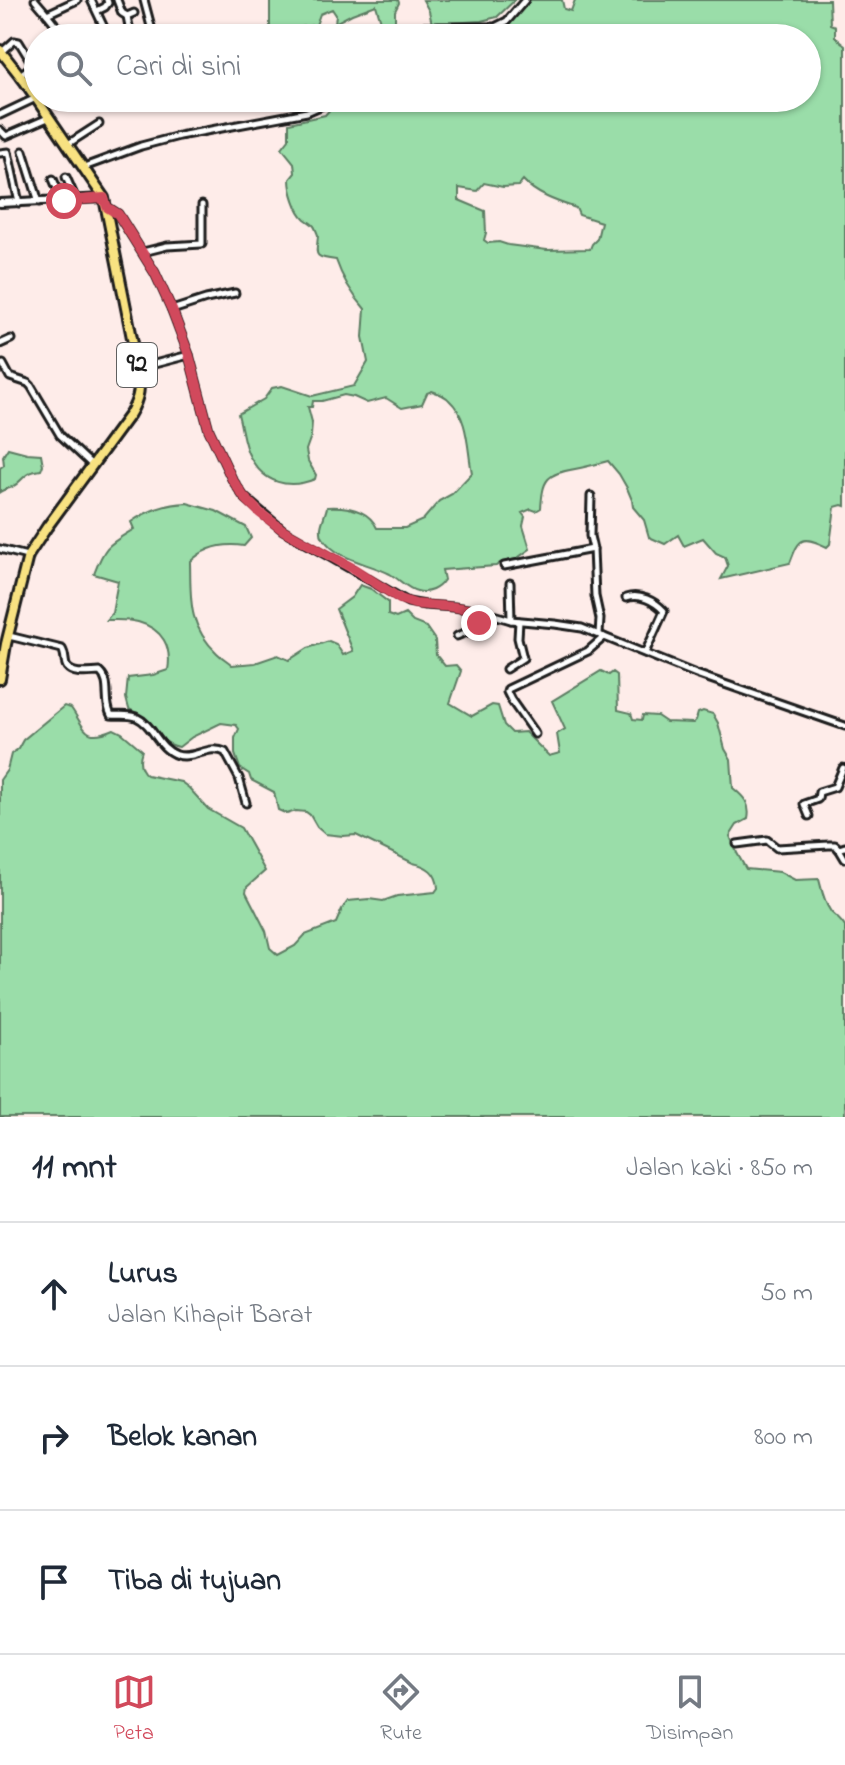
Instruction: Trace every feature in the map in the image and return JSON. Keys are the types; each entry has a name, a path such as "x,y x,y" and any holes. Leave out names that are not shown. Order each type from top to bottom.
{"main road":[{"name":"92","path":"1,51 23,78"},
{"name":"92","path":"0,679 28,556 121,429 139,396 138,368 106,203 46,112"}],"street":[{"path":"35,0 55,24"},
{"path":"47,14 77,0"},
{"path":"91,0 103,24"},
{"path":"144,0 150,24"},
{"path":"501,24 525,0"},
{"path":"97,11 112,1 127,16 128,24"},
{"path":"127,16 134,13"},
{"path":"1,51 14,41 19,42 24,50"},
{"path":"0,115 24,102"},
{"path":"84,167 179,136 307,112"},
{"path":"0,130 6,136 49,117"},
{"path":"68,144 99,124"},
{"path":"23,151 39,202"},
{"path":"0,153 8,152 19,203"},
{"path":"66,177 76,200"},
{"path":"53,179 62,201"},
{"path":"0,200 19,203 76,200 106,203 118,214 143,252 172,310 189,355 206,424 236,487 253,506 283,530 400,599 415,604 480,611 511,620 582,628 696,674 845,726"},
{"path":"143,252 167,246 201,245 202,205"},
{"path":"172,310 235,293"},
{"path":"0,344 11,339"},
{"path":"138,368 189,355"},
{"path":"3,364 10,377 31,386 60,435 93,465"},
{"path":"535,734 511,700 508,689 588,651 602,636 590,536 591,496"},
{"path":"0,549 28,556"},
{"path":"504,566 593,549"},
{"path":"510,583 511,620"},
{"path":"626,598 639,596 664,611 645,653"},
{"path":"457,636 477,628 480,611"},
{"path":"506,669 523,658 518,638 519,621"},
{"path":"8,636 62,649 66,656 65,665 78,673 100,672 106,679 111,715 137,717 171,752 187,757 214,748 225,752 239,778 246,803"},
{"path":"809,816 804,804 818,799 818,793 835,787 844,767"},
{"path":"737,844 767,840 777,848 835,845 842,848 845,859"}],"green space":[{"path":"270,0 398,0 399,3 393,24 382,24 376,5 335,23 336,15 332,9 320,14 316,24 270,24"},
{"path":"423,0 515,0 497,17 432,24"},
{"path":"530,0 562,0 564,9 571,11 575,0 829,0 830,24 835,26 835,37 845,45 845,506 835,507 830,544 827,547 802,541 790,563 721,579 728,566 725,557 716,553 703,538 684,546 678,535 665,544 649,537 644,520 633,507 627,488 608,461 558,473 548,480 543,490 541,508 522,513 530,549 516,559 496,566 442,570 444,580 432,590 421,592 410,588 390,574 329,546 321,534 327,507 349,508 362,513 377,528 405,528 423,520 439,501 452,494 472,473 464,425 456,407 446,397 432,391 427,393 422,404 402,408 386,398 367,403 344,395 313,401 312,407 308,407 312,422 306,450 315,479 295,484 278,482 262,473 250,457 238,414 264,399 272,388 282,386 312,396 354,386 368,362 363,337 365,309 348,286 336,260 317,254 318,235 294,200 290,179 295,173 294,163 282,148 289,139 289,123 328,112 821,112 821,24 508,24","holes":["523,180 534,190 576,208 579,215 601,222 597,239 590,249 547,250 488,243 484,240 485,211 459,200 459,188 477,191 484,183 518,186"]},
{"path":"8,448 41,454 43,465 41,470 30,473 0,492 0,468 4,465 3,456"},
{"path":"187,503 216,511 246,527 251,538 244,546 215,547 190,562 191,599 200,632 232,665 255,663 278,655 289,660 308,648 329,641 336,644 343,655 353,651 336,609 352,597 360,585 388,602 388,615 396,618 405,614 413,622 426,627 435,640 436,655 445,666 456,665 461,671 450,703 472,716 492,705 498,706 504,725 512,733 525,732 549,756 560,753 557,734 565,729 552,701 601,671 617,675 618,710 631,713 633,719 642,720 643,715 657,716 666,722 693,723 698,713 713,714 731,759 733,788 748,809 748,819 737,825 730,836 746,869 780,872 795,880 819,879 831,912 845,927 845,1117 0,1117 0,780 7,770 11,754 23,740 64,706 71,708 91,734 114,729 122,733 142,750 140,764 147,775 181,782 208,809 241,828 265,871 247,887 246,892 266,931 270,948 278,955 295,946 305,935 336,923 348,901 383,901 397,896 435,892 438,888 433,874 423,866 356,835 325,834 306,812 287,814 278,810 274,792 251,780 249,774 240,768 235,754 235,738 239,729 236,725 221,723 179,747 164,740 143,718 129,709 126,698 128,678 168,670 169,654 160,634 147,625 130,620 106,620 112,613 118,581 94,574 108,547 134,529 131,522 158,508"}],"route":[{"path":"64,201 104,198 107,207 118,214 143,252 180,329 198,385 206,424 236,487 244,497 283,530 354,569 400,599 415,604 480,611 479,623"}]}
